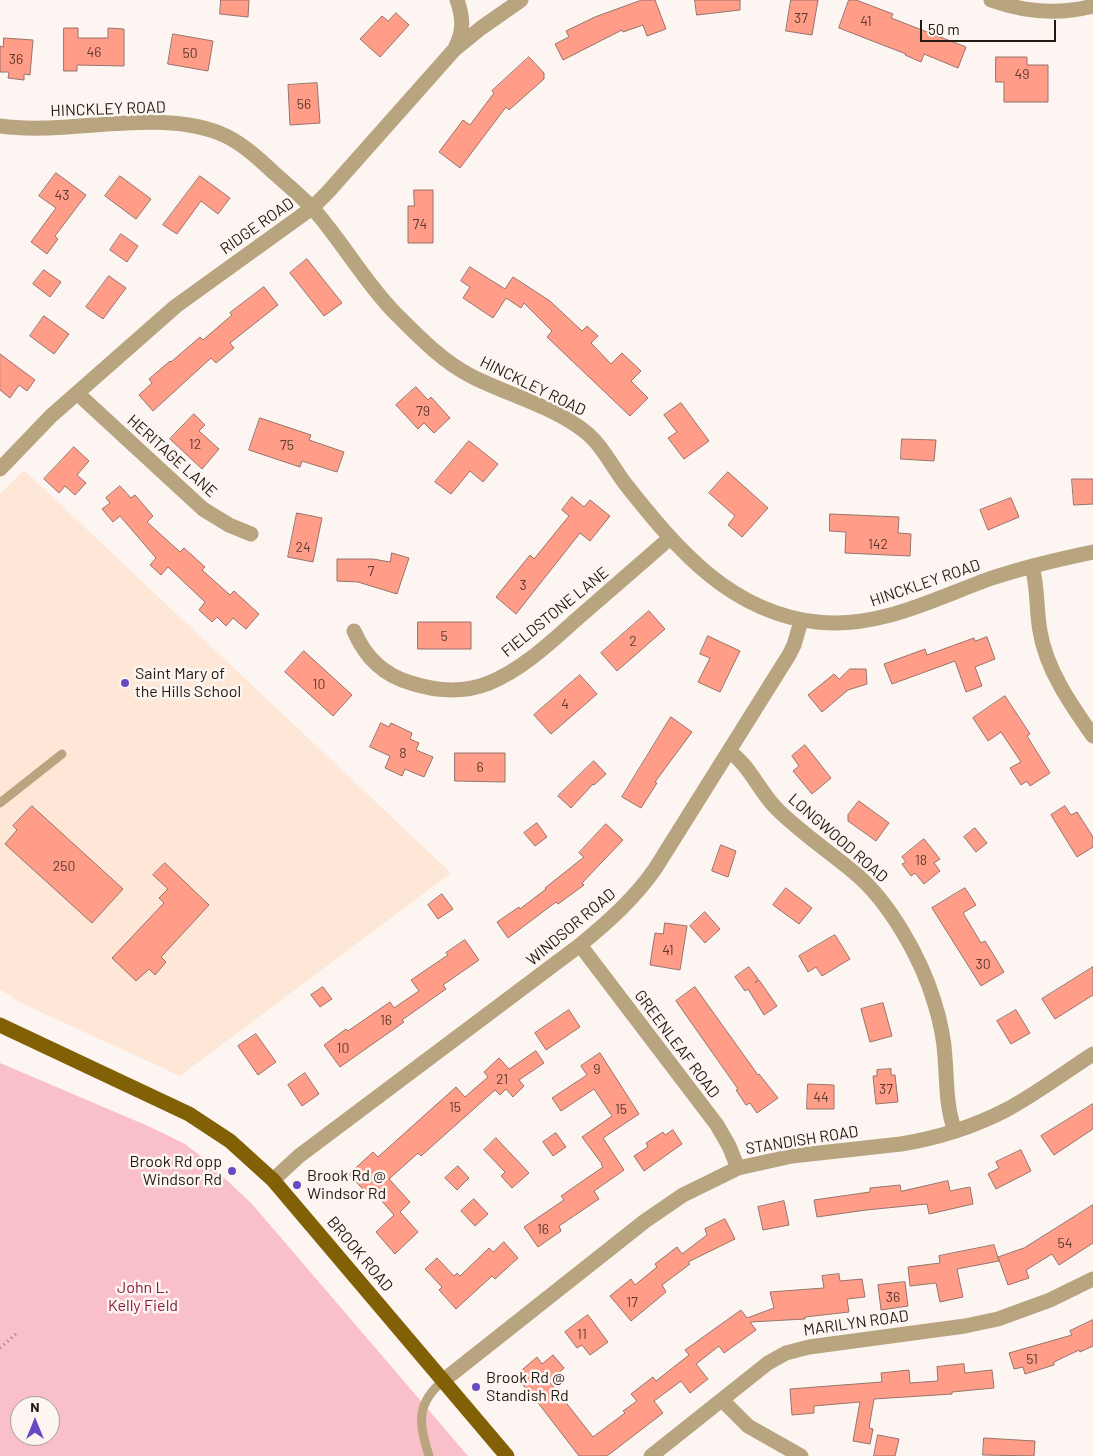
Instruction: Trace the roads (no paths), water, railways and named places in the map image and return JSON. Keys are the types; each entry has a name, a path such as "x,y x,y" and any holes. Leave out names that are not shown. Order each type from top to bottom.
{"main road":[{"name":"BROOK ROAD","path":"0,1025 189,1114 230,1140 273,1180 507,1456"}],"street":[{"path":"454,50 460,38 462,28 462,17 457,0"},
{"name":"RIDGE ROAD","path":"0,468 77,393 176,306 312,208 454,50 480,28 521,0"},
{"path":"990,0 1038,11 1070,10 1093,6"},
{"name":"HINCKLEY ROAD","path":"0,126 48,129 138,123 197,127 225,136 251,152 328,225 381,298 431,348 469,375 556,414 581,428 600,447 619,476 693,563 720,585 767,609 801,620 837,624 882,618 1032,566 1093,552"},
{"name":"HERITAGE LANE","path":"77,393 203,509 229,525 251,534"},
{"name":"FIELDSTONE LANE","path":"354,631 365,653 383,671 395,678 435,689 449,690 477,687 500,678 540,651 670,538"},
{"path":"1032,566 1043,646 1064,692 1093,736"},
{"name":"WINDSOR ROAD","path":"273,1180 299,1156 580,945 613,918 646,881 729,751 789,655 801,620"},
{"name":"LONGWOOD ROAD","path":"729,751 748,768 757,784 776,808 856,874 876,894 894,918 920,967 938,1013 944,1042 949,1112 955,1131"},
{"name":"GREENLEAF ROAD","path":"580,945 717,1125 729,1146 738,1168"},
{"name":"STANDISH ROAD","path":"444,1380 663,1208 695,1188 738,1168 773,1159 922,1140 955,1131 1007,1109 1093,1054"},
{"name":"MARILYN ROAD","path":"650,1456 768,1364 792,1351 809,1346 965,1326 998,1319 1050,1300 1093,1279"},
{"path":"722,1400 748,1426 801,1456"}],"lane":[{"path":"0,803 62,754"},
{"path":"429,1456 421,1426 422,1410 428,1396 444,1380"}],"place":[{"name":"Saint Mary of the Hills School","path":"125,683"},
{"name":"Brook Rd opp Windsor Rd","path":"232,1171"},
{"name":"Brook Rd @ Windsor Rd","path":"297,1185"},
{"name":"Brook Rd @ Standish Rd","path":"476,1387"}],"park label":[{"name":"John L. Kelly Field","path":"143,1297"}]}
